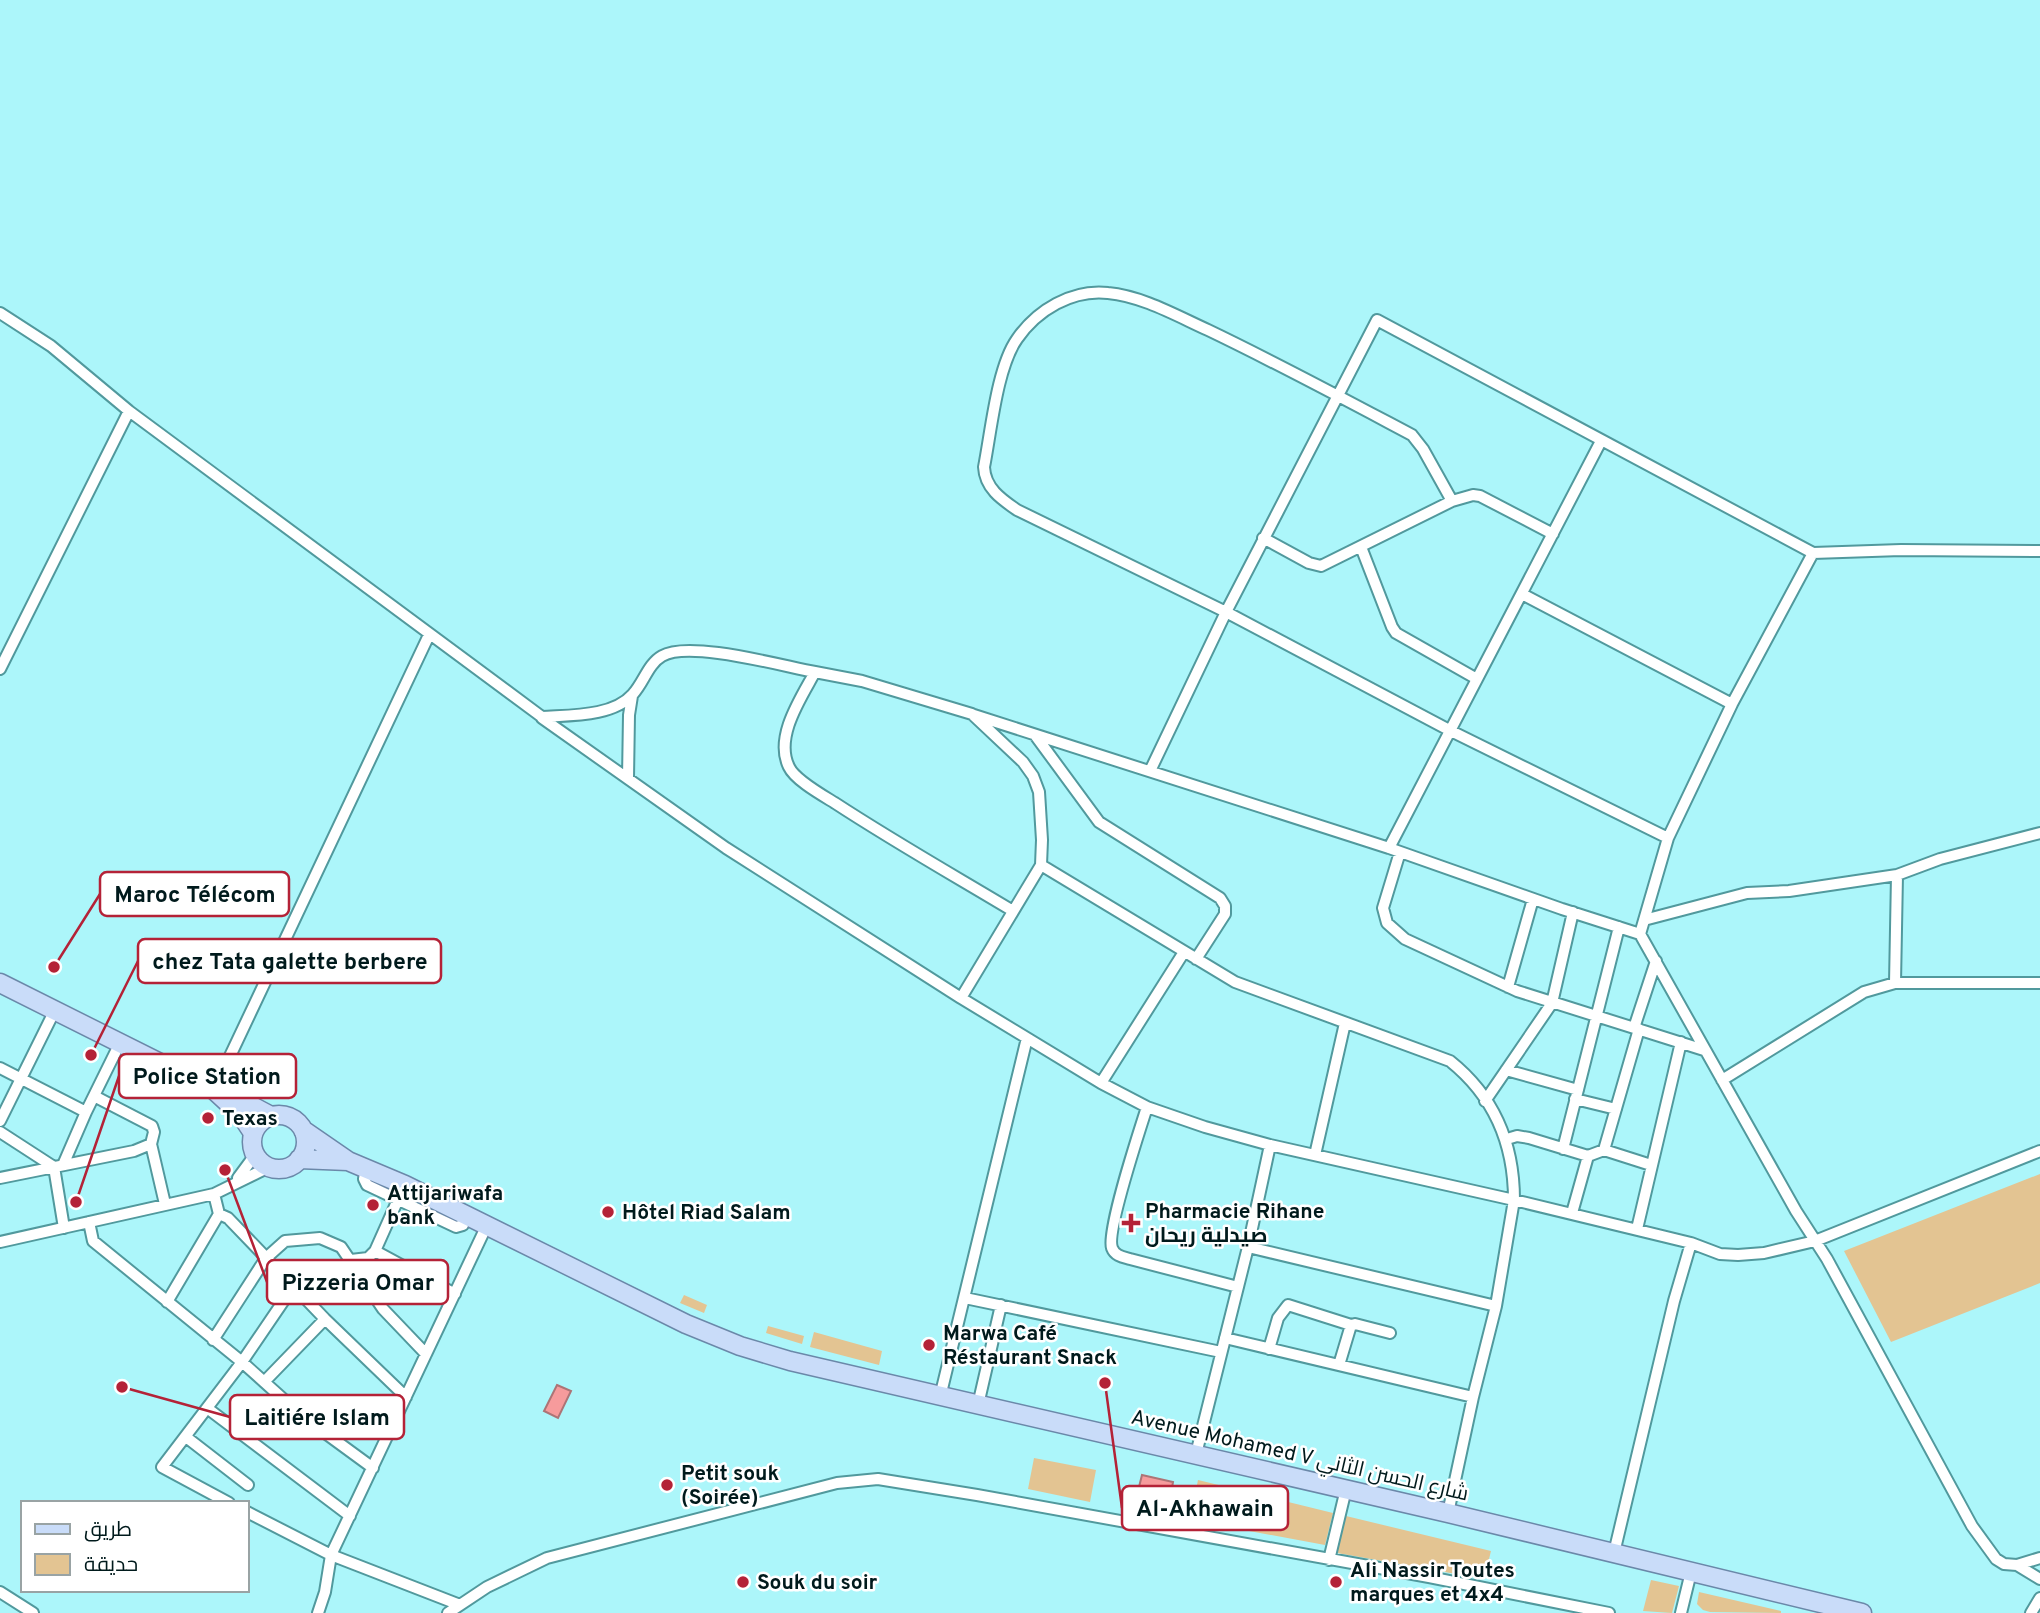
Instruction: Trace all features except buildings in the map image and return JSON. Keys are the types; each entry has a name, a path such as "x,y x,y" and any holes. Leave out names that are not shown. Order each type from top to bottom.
{"main road":[{"name":"Avenue Mohamed V شارع الحسن الثاني","path":"0,983 218,1092 235,1097 271,1116 293,1119 303,1130 348,1161 366,1168 402,1192 467,1215 675,1318 740,1346 819,1370 1196,1454 1862,1613"},
{"name":"Avenue Mohamed V شارع الحسن الثاني","path":"218,1092 241,1115 253,1133"},
{"path":"269,1167 252,1148 253,1133 263,1120 271,1116"},
{"path":"299,1159 305,1145 303,1130"},
{"name":"Avenue Mohamed V شارع الحسن الثاني","path":"269,1167 285,1168 299,1159 348,1161"}],"street":[{"path":"1452,501 1423,449 1412,435 1297,373 1167,311 1109,293 1088,293 1055,303 1016,340 1001,374 984,467 985,477 992,490 1024,514 1089,543 1451,731 1668,838"},
{"path":"0,313 51,346 129,411 429,635 726,848 961,998 1101,1083 1147,1107 1205,1128 1572,1213 1691,1243 1720,1254 1738,1255 1764,1253 1815,1241 2040,1151"},
{"path":"1150,771 1263,538 1377,320 1813,553 1901,550 2040,551"},
{"path":"0,669 129,411"},
{"path":"1388,848 1601,441"},
{"path":"1263,538 1316,566 1321,566 1452,501 1472,495 1480,496 1553,534"},
{"path":"1361,547 1396,633 1477,679"},
{"path":"1640,934 1668,838 1732,704 1813,553"},
{"path":"1522,594 1732,704"},
{"path":"218,1092 429,635"},
{"path":"542,718 619,706 632,696 654,663 663,655 688,650 862,681 1388,848 1640,934 1878,1351 1972,1526 1996,1559 2004,1564 2017,1565 2040,1558"},
{"path":"815,672 789,725 785,745 789,768 810,787 859,819 1013,911"},
{"path":"628,778 632,696"},
{"path":"961,998 1041,865 1042,840 1039,792 1033,776 1023,762 972,714"},
{"path":"1035,735 1099,822 1220,898 1225,906 1225,914 1196,959"},
{"path":"1644,920 1746,893 1795,891 1897,875 1940,859 2040,833"},
{"path":"1400,852 1383,908 1384,916 1392,929 1405,939 1508,987 1704,1050"},
{"path":"1041,865 1184,952 1251,989 1450,1061 1468,1078 1485,1101 1507,1139 1514,1177 1514,1200 1496,1306 1448,1513"},
{"path":"1895,983 1897,875"},
{"path":"1508,987 1534,899"},
{"path":"1485,1101 1552,1003 1573,912"},
{"path":"1563,1149 1619,927"},
{"path":"1101,1083 1184,952"},
{"path":"1604,1150 1656,961"},
{"path":"1722,1080 1864,992 1895,983 2040,983"},
{"path":"0,1121 55,1010"},
{"path":"1315,1155 1345,1023"},
{"path":"940,1397 1027,1038"},
{"path":"1637,1229 1681,1042"},
{"path":"64,1228 58,1166 120,1043"},
{"path":"0,1068 86,1112"},
{"path":"1506,1070 1616,1109"},
{"path":"94,1096 152,1126 154,1132 151,1144 165,1204"},
{"path":"1147,1107 1128,1164 1113,1229 1113,1251 1119,1256 1238,1287"},
{"path":"0,1132 58,1166"},
{"path":"1507,1139 1517,1136 1588,1156 1604,1150 1651,1165"},
{"path":"0,1178 134,1151 151,1144"},
{"path":"1196,1454 1248,1247 1270,1144"},
{"path":"235,1182 255,1154"},
{"path":"1572,1213 1588,1156"},
{"path":"0,1242 214,1194 269,1167"},
{"path":"351,1260 369,1258 375,1251 402,1192"},
{"path":"167,1302 219,1214 214,1194"},
{"path":"219,1214 228,1218 325,1319 406,1397"},
{"path":"89,1222 93,1241 242,1362 302,1416 373,1468"},
{"path":"318,1613 325,1592 331,1555 487,1226"},
{"path":"213,1340 266,1258 285,1241 320,1238 341,1247 383,1309 426,1354"},
{"path":"1614,1553 1655,1376 1691,1243"},
{"path":"1248,1247 1496,1306"},
{"path":"375,1251 455,1294"},
{"path":"225,1501 162,1467 242,1362 293,1286"},
{"path":"965,1298 1222,1352"},
{"path":"978,1405 1001,1305"},
{"path":"1269,1349 1278,1318 1288,1305 1351,1325 1390,1333"},
{"path":"264,1382 325,1319"},
{"path":"1339,1365 1351,1325"},
{"path":"1225,1338 1473,1396"},
{"path":"207,1408 350,1516"},
{"path":"186,1437 248,1485"},
{"path":"448,1613 487,1587 547,1558 837,1483 869,1479 977,1495 1609,1613"},
{"path":"1329,1560 1346,1489"},
{"path":"248,1513 331,1555 460,1605"},
{"path":"2017,1565 2040,1579"},
{"path":"1681,1613 1691,1572"},
{"path":"0,1592 33,1613"},
{"path":"2031,1613 2040,1598"}],"green space":[{"path":"2040,1174 2040,1283 1891,1342 1844,1251"},
{"path":"684,1295 707,1305 704,1313 680,1303"},
{"path":"768,1326 804,1336 802,1344 766,1333"},
{"path":"814,1332 882,1351 879,1365 810,1347"},
{"path":"1034,1458 1096,1470 1090,1502 1028,1489"},
{"path":"1198,1480 1333,1513 1325,1545 1190,1520"},
{"path":"1346,1516 1491,1551 1484,1579 1337,1553"},
{"path":"1651,1580 1679,1586 1672,1613 1643,1611"},
{"path":"1699,1592 1781,1613 1710,1612 1697,1604"}],"shaded area":[{"path":"557,1385 571,1391 558,1418 544,1411"},
{"path":"1142,1475 1173,1482 1171,1494 1139,1487"}],"place":[{"name":"Maroc Télécom","path":"54,967"},
{"name":"chez Tata galette berbere","path":"91,1055"},
{"name":"Texas","path":"208,1118"},
{"name":"Pizzeria Omar","path":"225,1170"},
{"name":"Police Station","path":"76,1202"},
{"name":"Attijariwafa bank","path":"373,1205"},
{"name":"Hôtel Riad Salam","path":"608,1212"},
{"name":"Pharmacie Rihane صيدلية ريحان","path":"1131,1223"},
{"name":"Marwa Café Réstaurant Snack","path":"929,1345"},
{"name":"Al-Akhawain","path":"1105,1383"},
{"name":"Laitiére Islam","path":"122,1387"},
{"name":"Petit souk (Soirée)","path":"667,1485"},
{"name":"Souk du soir","path":"743,1582"},
{"name":"Ali Nassir Toutes marques et 4x4","path":"1336,1582"}]}
